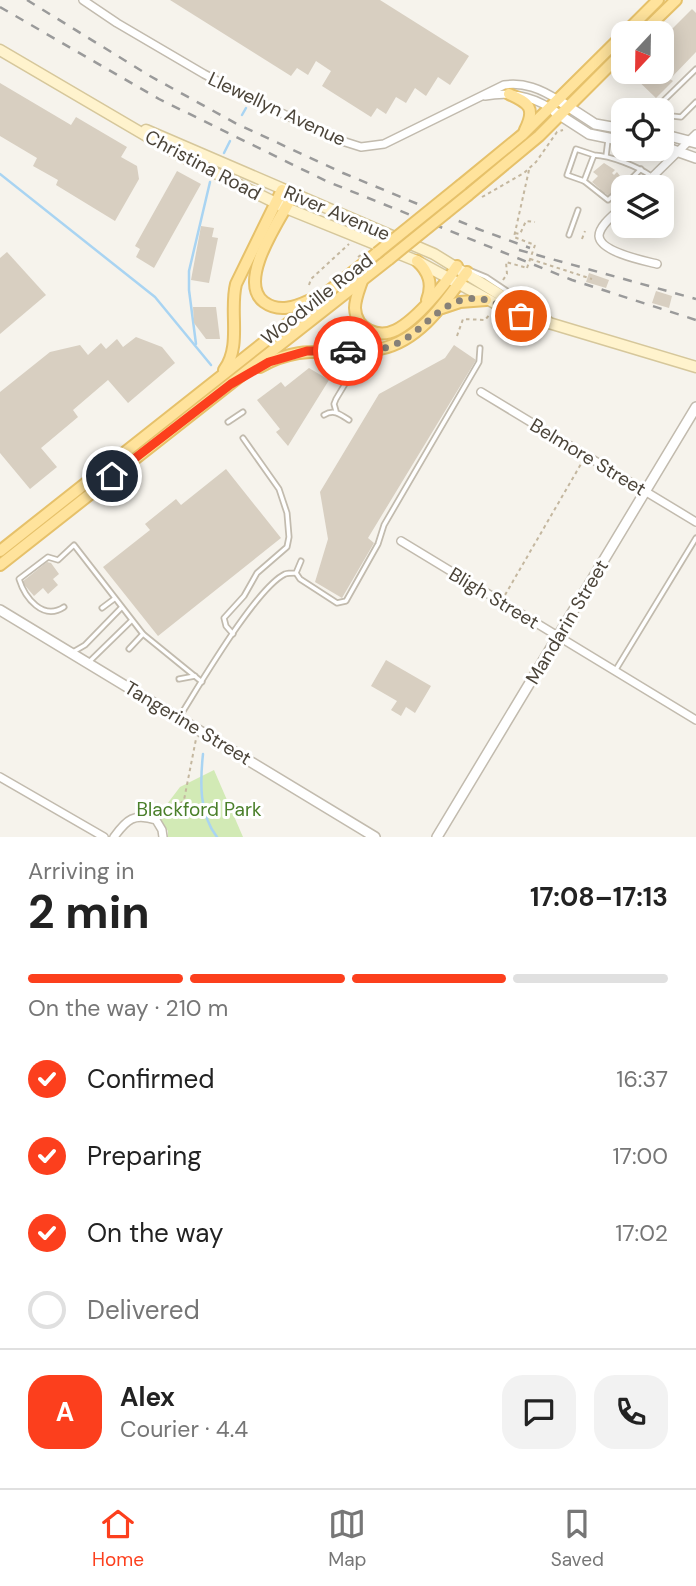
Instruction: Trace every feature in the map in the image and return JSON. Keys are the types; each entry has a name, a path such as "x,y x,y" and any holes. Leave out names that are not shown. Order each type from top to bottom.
{"main road":[{"name":"Woodville Road","path":"637,21 658,0"},
{"path":"654,21 676,0"},
{"name":"Woodville Road","path":"0,565 388,259 465,190 611,47"},
{"name":"Christina Road","path":"0,50 179,155 281,206 417,261"},
{"name":"Woodville Road","path":"0,551 377,253 465,190 564,111 611,64"},
{"path":"509,94 524,101 529,107 530,120 522,135"},
{"name":"River Avenue","path":"117,118 422,248 462,269 502,296 535,312 549,323"},
{"path":"218,377 228,364 233,348 236,284 288,192"},
{"path":"281,206 256,268 256,292 267,305 283,309 327,292"},
{"path":"417,261 427,271 429,278 431,288 426,303"},
{"name":"River Avenue","path":"417,261 486,300 530,320 549,323 696,367"},
{"path":"442,308 462,269"},
{"path":"363,279 355,310 361,324 373,333 382,334 398,329 454,280"},
{"path":"231,384 269,362 295,353 383,349 408,337 442,308 460,302 486,300"}],"street":[{"name":"Llewellyn Avenue","path":"83,0 204,74 264,105 361,147 384,144 497,87 521,83 554,104"},
{"name":"Llewellyn Avenue","path":"481,97 509,94 554,104"},
{"path":"554,104 589,134 611,139"},
{"path":"564,111 611,127"},
{"path":"674,136 694,139"},
{"path":"655,175 694,139"},
{"path":"674,149 696,158"},
{"path":"611,219 601,230 601,241 618,253 657,264"},
{"name":"Belmore Street","path":"481,391 696,522"},
{"name":"Mandarin Street","path":"437,837 696,407"},
{"name":"Bligh Street","path":"401,541 696,720"},
{"name":"Tangerine Street","path":"0,610 375,837"},
{"path":"0,777 104,837"},
{"path":"114,837 130,819 142,815 156,820 163,837"}],"lane":[{"path":"666,98 696,69"},
{"path":"674,116 681,117 696,102"},
{"path":"606,156 608,139"},
{"path":"611,197 608,200 584,181 566,176 576,149 606,156 650,175"},
{"path":"584,181 594,155"},
{"path":"635,175 641,169"},
{"path":"569,234 578,210"},
{"path":"296,573 300,579 337,603 346,601 378,544 383,525 480,362 480,348"},
{"path":"336,411 336,399 354,369 369,351"},
{"path":"228,422 243,411"},
{"path":"324,415 336,411 349,420"},
{"path":"233,634 226,626 224,618 244,596 257,573 287,547 289,537 287,513 279,489 243,438"},
{"path":"615,671 696,538"},
{"path":"64,607 49,613 39,609 19,579 48,557 58,560 74,545 143,634 202,682"},
{"path":"296,573 301,561"},
{"path":"179,718 233,634 271,585 286,573 296,573"},
{"path":"102,608 114,599"},
{"path":"72,653 85,645 121,608"},
{"path":"88,663 131,621"},
{"path":"129,649 143,634"},
{"path":"179,679 195,677"}],"path":[{"path":"482,197 529,169 557,132 563,130"},
{"path":"509,285 503,280 507,274 506,262 527,268 535,245 514,237 529,169"},
{"path":"514,233 520,234 526,221 535,222"},
{"path":"582,239 585,231"},
{"path":"530,260 592,279"},
{"path":"457,335 463,319 485,320 490,314"},
{"path":"500,602 586,456"},
{"path":"156,820 184,800 199,730"}],"green space":[{"name":"Blackford Park","path":"214,770 243,837 168,837 168,831 158,816 180,787"}],"building":[{"path":"170,0 380,0 469,56 450,85 438,77 426,96 415,88 406,103 396,97 386,114 377,108 371,117 322,86 331,71 316,61 308,75 297,68 291,76"},
{"path":"692,9 696,13 696,52 674,75 674,27"},
{"path":"0,83 71,125 76,117 127,147 121,157 137,166 139,179 115,221 56,185 58,180 33,166 37,158 0,136"},
{"path":"641,84 670,84 656,98"},
{"path":"604,163 615,170 612,173 614,175 611,175 609,196 605,193 600,198 596,194 600,189 592,182 598,176 593,172"},
{"path":"177,171 201,184 154,268 136,257 140,249 135,246"},
{"path":"201,226 214,228 212,237 218,238 209,283 191,280"},
{"path":"7,252 46,295 0,334 0,258"},
{"path":"589,273 609,280 606,288 586,282"},
{"path":"656,291 672,296 669,308 652,303"},
{"path":"193,307 216,307 220,339 206,339 194,323"},
{"path":"136,337 162,347 175,363 128,403 108,380 73,410 78,417 41,448 57,467 30,489 0,453 0,392 50,352 80,345 88,355 101,343 106,349 117,339 123,347"},
{"path":"454,345 476,360 368,538 374,543 342,598 315,582 328,539 320,492 379,394 445,358"},
{"path":"309,368 329,380 288,446 276,432 280,429 257,400 281,382 285,387"},
{"path":"226,469 281,538 158,636 103,567 150,530 145,524 176,499 181,505"},
{"path":"47,562 51,563 59,574 53,579 58,585 48,594 43,588 34,596 22,582"},
{"path":"386,660 431,686 415,713 406,707 401,716 391,710 397,701 371,686"}],"waterway":[{"path":"242,115 246,108"},
{"path":"224,153 230,141"},
{"path":"0,174 155,297 211,365"},
{"path":"196,344 189,271 210,182"},
{"path":"203,754 201,787 204,808 217,837"}],"railway":[{"path":"27,0 150,76 237,124 343,173 530,248"},
{"path":"0,7 159,99 326,181 572,280 696,320"},
{"path":"519,250 696,299"}],"way so far":[{"path":"348,351 369,351 395,345 442,308 460,302 486,300 521,316"}],"route":[{"path":"112,476 231,384 269,362 307,351 348,351"}]}
